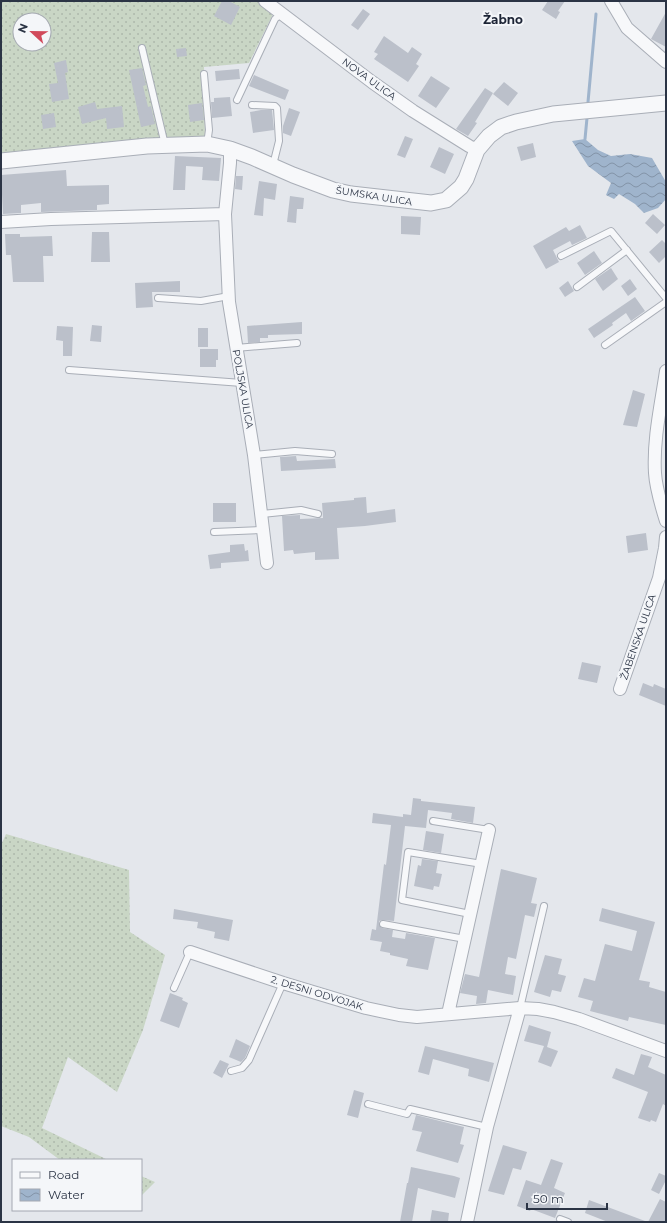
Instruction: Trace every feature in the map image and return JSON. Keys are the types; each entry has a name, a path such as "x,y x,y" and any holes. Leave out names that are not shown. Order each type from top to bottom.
{"street":[{"name":"NOVA ULICA","path":"265,1 413,111 469,146 478,150"},
{"path":"611,1 626,28 666,62"},
{"name":"ŠUMSKA ULICA","path":"1,161 165,145 207,144 230,149 333,190 359,195 430,203 446,200 461,187 466,180 478,150 489,136 501,127 516,122 553,114 666,103"},
{"name":"POLJSKA ULICA","path":"230,149 225,214 229,296 254,455 267,563"},
{"path":"1,222 51,219 225,214"},
{"path":"666,371 654,448 655,474 660,502 666,521"},
{"name":"ŽABENSKA ULICA","path":"620,689 659,578 666,537"},
{"path":"448,1014 489,830"},
{"name":"2. DESNI ODVOJAK","path":"190,952 283,983 366,1008 399,1015 417,1017 520,1008 554,1012 579,1019 666,1051"},
{"path":"467,1222 487,1127 520,1008"}],"lane":[{"path":"237,100 275,19 281,14"},
{"path":"142,48 165,145"},
{"path":"204,74 209,130 207,144"},
{"path":"252,105 275,106 277,108 279,141 273,166"},
{"path":"561,256 612,232 666,298"},
{"path":"577,287 627,250"},
{"path":"158,298 201,301 229,296"},
{"path":"605,345 666,302"},
{"path":"236,348 297,343"},
{"path":"69,370 242,383"},
{"path":"254,455 295,451 332,454"},
{"path":"262,514 301,510 318,514"},
{"path":"214,532 263,530"},
{"path":"433,821 489,830"},
{"path":"470,914 402,900 408,852 482,864"},
{"path":"520,1008 544,906"},
{"path":"383,924 464,939"},
{"path":"174,988 190,952"},
{"path":"231,1071 242,1068 249,1060 283,983"},
{"path":"368,1104 407,1114 410,1109 487,1127"},
{"path":"560,1219 568,1222"}],"green space":[{"path":"1,1 258,1 274,12 249,63 204,67 205,138 1,156"},
{"path":"6,834 129,870 130,932 165,955 143,1030 117,1092 68,1057 42,1128 106,1159 59,1159 29,1137 1,1126 1,845"},
{"path":"142,1176 155,1182 142,1195"}],"water":[{"path":"585,139 598,150 611,156 630,154 652,158 666,182 666,199 658,208 644,213 635,204 619,194 614,199 606,195 611,183 588,166 572,141"}],"building":[{"path":"222,1 229,1 240,7 231,25 214,16"},
{"path":"548,1 565,1 558,11 560,12 556,19 542,10"},
{"path":"363,9 370,14 358,30 351,25"},
{"path":"666,12 666,47 651,39"},
{"path":"384,36 408,53 412,47 422,54 416,64 419,66 408,82 374,59 378,54 374,52"},
{"path":"186,48 187,56 177,57 176,49"},
{"path":"66,60 68,72 65,73 69,99 52,102 49,84 58,83 54,63"},
{"path":"142,68 146,85 143,86 148,107 151,106 155,124 141,127 129,70"},
{"path":"239,69 240,79 216,81 215,71"},
{"path":"254,75 289,90 285,100 249,86"},
{"path":"431,76 450,88 436,108 418,96"},
{"path":"504,82 518,93 508,106 493,94"},
{"path":"485,88 493,93 475,122 477,123 468,136 456,129"},
{"path":"230,97 232,116 212,118 211,102 214,102 214,98"},
{"path":"95,102 97,109 122,106 124,127 107,129 106,118 82,124 78,107"},
{"path":"202,103 204,120 190,122 188,105"},
{"path":"289,108 300,112 291,136 283,133 283,126"},
{"path":"272,110 274,130 253,133 250,112"},
{"path":"54,113 56,127 43,129 41,115"},
{"path":"405,136 413,139 405,158 397,155"},
{"path":"533,143 536,157 521,161 517,147"},
{"path":"439,147 454,154 445,174 430,167"},
{"path":"175,156 221,158 219,181 202,180 203,167 186,166 185,190 173,190"},
{"path":"66,170 67,186 109,185 109,204 97,205 97,210 41,212 41,203 21,205 21,213 3,214 1,175"},
{"path":"236,176 243,176 242,190 235,189"},
{"path":"259,181 277,184 275,200 264,198 263,216 254,215"},
{"path":"290,196 304,198 303,209 297,209 296,223 287,222"},
{"path":"653,214 665,225 657,234 645,223"},
{"path":"401,216 421,217 420,235 401,234"},
{"path":"580,225 587,238 572,245 570,241 553,250 559,262 546,269 533,246 566,227 569,231"},
{"path":"92,232 109,232 110,262 91,262"},
{"path":"5,234 20,234 20,237 52,236 53,256 43,256 44,282 13,282 11,255 6,255"},
{"path":"662,240 666,244 666,256 659,263 649,252"},
{"path":"594,251 602,263 585,275 577,263"},
{"path":"611,268 618,279 603,291 595,279"},
{"path":"630,279 637,289 628,296 621,286"},
{"path":"180,281 180,292 152,292 153,307 136,308 135,283"},
{"path":"568,281 574,291 565,297 559,288"},
{"path":"635,297 645,311 631,321 626,313 612,323 613,325 594,338 588,329"},
{"path":"302,322 302,334 268,335 268,338 260,338 260,342 248,343 247,326"},
{"path":"92,325 102,326 101,342 90,341"},
{"path":"57,326 73,327 72,356 63,356 63,341 56,340"},
{"path":"198,328 208,328 208,347 198,347"},
{"path":"200,349 218,349 218,360 216,360 216,367 200,367"},
{"path":"633,390 645,394 637,427 623,425"},
{"path":"296,456 297,461 335,459 336,468 281,471 280,457"},
{"path":"366,497 367,513 395,509 396,522 337,528 339,559 315,560 315,552 294,554 293,550 284,551 282,516 300,515 300,519 323,518 322,503 354,500 354,498"},
{"path":"213,503 236,503 236,522 213,522"},
{"path":"646,533 648,550 628,553 626,536"},
{"path":"244,544 245,551 248,550 249,561 221,563 221,568 210,569 208,555 230,552 230,545"},
{"path":"582,662 601,666 597,683 578,679"},
{"path":"643,683 653,687 654,684 666,689 666,706 639,695"},
{"path":"413,798 421,799 421,801 475,807 473,823 451,819 452,813 428,810 426,828 405,826 394,921 382,920 379,921 379,925 382,928 393,930 392,937 405,939 406,933 435,938 428,970 406,966 408,959 380,951 382,942 370,940 372,929 376,930 384,864 386,865 391,825 372,823 373,813 403,817 403,814 411,815"},
{"path":"426,831 444,834 441,853 423,850"},
{"path":"422,859 438,861 436,873 442,874 439,887 434,886 433,890 414,886 418,865 421,866"},
{"path":"501,869 537,878 531,903 537,904 534,917 525,915 516,959 508,957 505,974 516,976 513,995 488,990 486,1003 476,1004 477,996 460,993 465,974 479,977"},
{"path":"602,908 655,922 639,980 650,982 649,987 666,992 666,1025 629,1017 628,1021 590,1011 593,1001 578,997 584,978 595,981 605,944 632,951 637,931 599,921"},
{"path":"174,909 233,920 229,941 214,938 215,932 197,928 198,922 173,919"},
{"path":"545,955 562,959 558,974 566,976 561,992 552,990 550,997 534,992"},
{"path":"170,993 183,998 182,1000 188,1003 179,1028 160,1021"},
{"path":"529,1025 551,1032 547,1047 558,1051 551,1067 538,1062 544,1046 524,1041"},
{"path":"236,1039 250,1046 245,1058 241,1062 229,1057"},
{"path":"425,1046 494,1063 489,1082 468,1076 469,1069 433,1059 429,1075 418,1072"},
{"path":"641,1054 652,1057 648,1067 666,1075 666,1106 663,1104 656,1122 651,1120 650,1122 638,1118 648,1092 612,1078 616,1068 634,1075"},
{"path":"220,1060 229,1064 222,1078 213,1073"},
{"path":"354,1090 364,1093 358,1118 347,1115"},
{"path":"416,1115 464,1127 460,1144 464,1145 458,1163 416,1151 422,1132 412,1130"},
{"path":"503,1145 527,1152 521,1170 513,1168 504,1195 488,1191"},
{"path":"551,1159 563,1163 554,1188 565,1193 555,1218 531,1209 530,1211 517,1206 526,1180 541,1185"},
{"path":"411,1167 460,1178 455,1198 418,1188 412,1222 400,1222 407,1183"},
{"path":"659,1173 666,1176 666,1180 659,1194 651,1190"},
{"path":"660,1199 666,1202 666,1222 648,1222"},
{"path":"589,1200 645,1221 608,1222 585,1213"},
{"path":"432,1210 449,1213 448,1222 430,1222"}],"waterway":[{"path":"588,102 596,14"},
{"path":"585,139 587,118"}],"district":[{"name":"Žabno","path":"503,19"}]}
